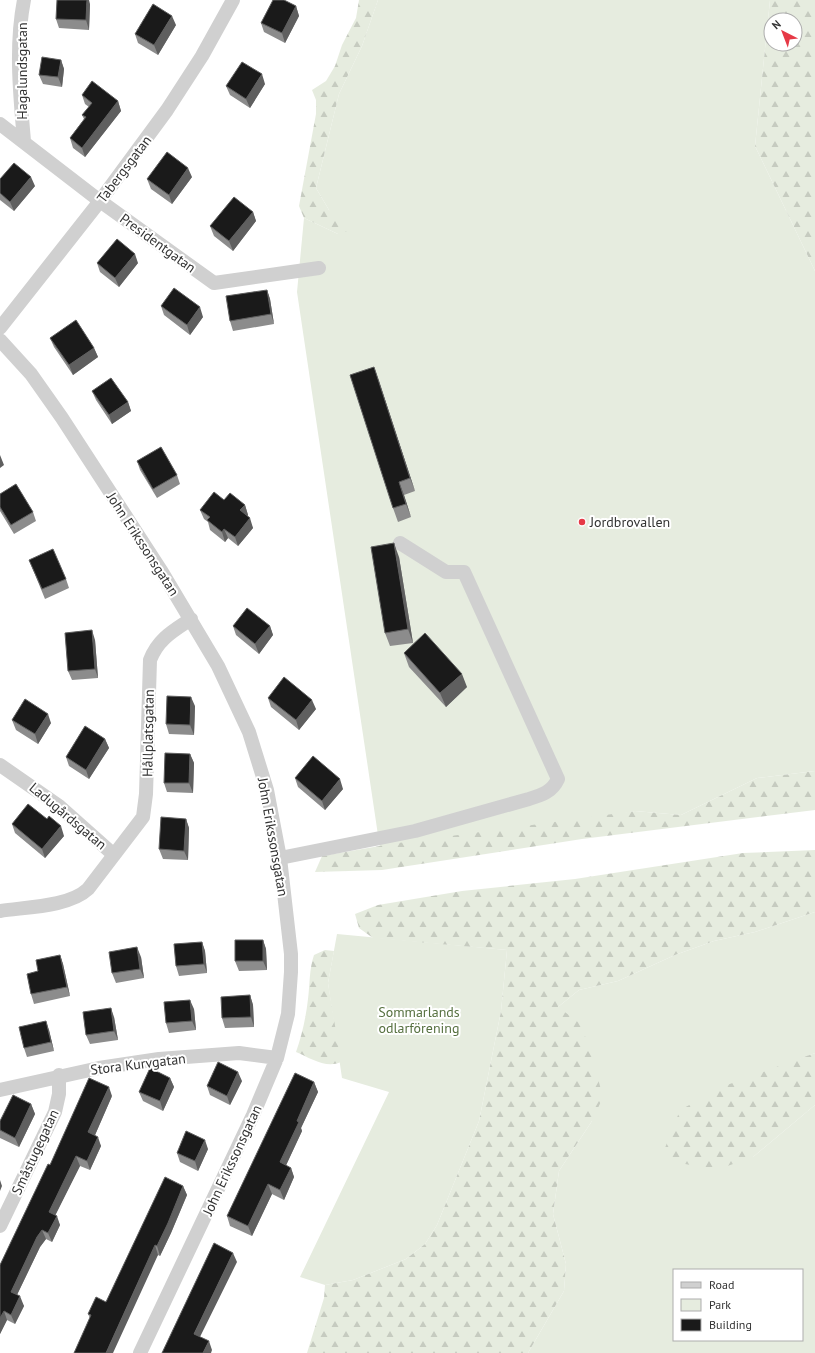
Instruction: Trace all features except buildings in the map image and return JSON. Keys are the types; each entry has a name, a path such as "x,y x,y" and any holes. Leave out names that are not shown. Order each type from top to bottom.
{"street":[{"name":"Hagalundsgatan","path":"24,0 20,45 20,82 24,141"},
{"name":"Tabergsgatan","path":"0,328 100,201 167,110 202,56 233,0"},
{"name":"Presidentgatan","path":"0,124 100,201 214,283 319,268"},
{"name":"John Erikssonsgatan","path":"0,340 42,388 162,572 218,666 249,732 267,790 280,858 292,954 288,1014 277,1058 253,1115 140,1353"},
{"path":"280,858 415,831 529,799 546,794 554,786 558,779 464,572 446,572 400,543"},
{"name":"Hållplatsgatan","path":"0,911 69,900 82,895 143,817 146,804 150,660 154,648 162,639 191,619"},
{"name":"Ladugårdsgatan","path":"0,766 59,806 114,855"},
{"name":"Stora Kurvgatan","path":"0,1090 59,1075 166,1058 239,1053 277,1058"},
{"name":"Småstugegatan","path":"0,1226 55,1112 59,1094 59,1075"}],"green space":[{"path":"359,0 378,0 362,46 339,94 316,188 329,210 350,227 348,231 338,234 304,218 299,206 316,114 316,100 312,90 326,81 335,66 342,45 356,18"},
{"name":"Jordbrovallen","path":"378,0 770,0 769,12 763,12 763,52 765,52 755,146 815,271 815,771 757,778 681,815 635,811 382,862 297,292 304,218 338,234 329,210 316,188 339,94 362,46"},
{"path":"770,0 815,0 815,271 755,146 765,52 803,52 803,12 769,12"},
{"path":"815,771 815,810 582,839 382,870 315,872 322,856 391,844 635,811 681,815 757,778"},
{"path":"815,850 815,912 755,932 714,941 675,955 618,981 579,990 558,1007 581,1024 603,1097 592,1121 559,1171 553,1214 566,1264 564,1291 528,1353 307,1353 324,1298 325,1285 353,1280 406,1259 425,1244 437,1225 479,1121 501,1011 507,950 373,938 359,928 355,914 378,905 462,891 575,879 743,853"},
{"path":"815,912 815,1053 800,1059 753,1157 815,1105 815,1353 528,1353 564,1291 566,1264 553,1214 559,1171 592,1121 558,1007 579,990 618,981 675,955 714,941 755,932"},
{"name":"Sommarlands odlarförening","path":"337,934 507,950 501,1011 479,1121 437,1225 425,1244 406,1259 353,1280 325,1285 300,1277 389,1092 342,1078 328,983"},
{"path":"325,950 334,951 328,983 341,1062 335,1064 318,1062 296,1052 302,1033 306,1012 312,961 314,955"},
{"path":"815,1053 815,1105 753,1157 716,1170 675,1162 663,1153 680,1110 727,1085"}],"place":[{"name":"Jordbrovallen","path":"582,522"}]}
